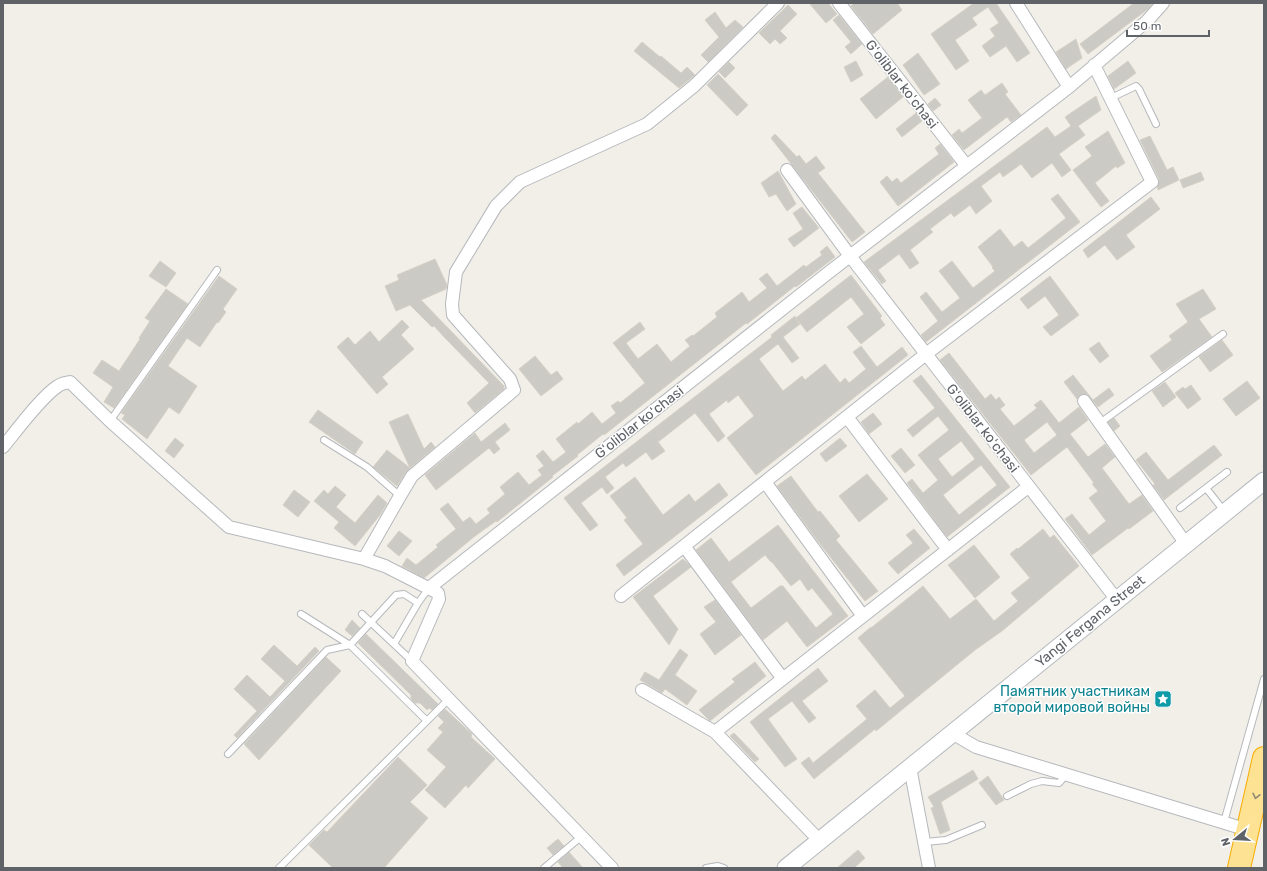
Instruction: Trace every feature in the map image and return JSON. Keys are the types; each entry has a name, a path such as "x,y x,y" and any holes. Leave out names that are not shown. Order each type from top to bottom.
{"highway":[{"path":"1240,868 1264,758"}],"main road":[{"name":"Yangi Fergana Street","path":"786,868 952,732 1264,481"}],"street":[{"path":"364,559 412,476 514,390 510,379 453,315 452,304 456,272 496,206 520,182 647,124 694,86 778,3"},
{"name":"Gʻoliblar koʻchasi","path":"839,3 966,165"},
{"path":"1016,3 1069,87"},
{"name":"Gʻoliblar koʻchasi","path":"429,588 966,165 1069,87 1147,21 1163,3"},
{"path":"621,596 926,354 1152,182 1094,65"},
{"name":"Gʻoliblar koʻchasi","path":"787,170 850,256 1117,600"},
{"path":"3,447 53,390 65,383 70,382 110,421 229,527 364,559 385,566 438,593 439,599 412,661 612,868"},
{"path":"1084,401 1186,544"},
{"path":"847,417 948,550"},
{"path":"765,482 863,616"},
{"path":"715,732 1028,487"},
{"path":"684,546 783,679"},
{"path":"642,690 715,732 820,840"},
{"path":"952,732 976,747 1248,830"},
{"path":"910,767 929,868"}],"lane":[{"path":"1111,98 1136,86 1139,89 1156,124"},
{"path":"110,421 217,270"},
{"path":"1100,423 1223,334"},
{"path":"324,440 367,467 400,496"},
{"path":"1180,508 1227,472"},
{"path":"1206,488 1225,512"},
{"path":"394,644 418,603 429,588"},
{"path":"228,754 327,650 350,644 396,595 404,594 418,603"},
{"path":"300,614 350,644 426,721"},
{"path":"362,614 412,661"},
{"path":"1224,822 1264,679"},
{"path":"279,868 449,699"},
{"path":"1007,796 1031,784 1042,781 1059,783 1066,774"},
{"path":"924,842 946,840 982,825"},
{"path":"544,868 582,836"},
{"path":"706,868 708,866 718,866 724,868"}],"building":[{"path":"809,3 828,3 837,14 826,23"},
{"path":"854,3 897,3 902,10 873,34 851,6"},
{"path":"974,3 996,3 1030,53 1017,62 1006,46 990,57 982,46 995,36 990,29 999,23 988,7 972,18 977,25 955,40 969,61 956,70 931,34"},
{"path":"1134,3 1153,3 1148,9 1088,54 1080,44"},
{"path":"788,5 797,14 780,31 787,38 780,44 775,39 770,44 759,33"},
{"path":"715,12 726,28 735,20 743,27 708,62 701,55 719,37 705,20"},
{"path":"839,15 862,44 851,54 845,47 851,42 833,20"},
{"path":"1076,39 1082,58 1066,69 1056,52"},
{"path":"642,42 681,73 687,67 695,75 679,88 634,51"},
{"path":"918,53 940,84 924,95 903,65"},
{"path":"856,61 863,75 851,82 844,67"},
{"path":"1128,61 1136,73 1114,89 1108,76"},
{"path":"729,62 735,68 725,78 719,72"},
{"path":"718,74 748,105 737,116 707,85"},
{"path":"888,77 903,97 876,119 860,99"},
{"path":"1002,83 1008,92 1005,94 1021,115 1011,122 1007,117 964,150 952,135 959,129 962,133 982,118 968,100 981,90 985,95"},
{"path":"1096,96 1101,110 1078,126 1085,135 1059,154 1071,170 1062,177 1052,163 1032,178 1021,164 1003,177 1000,172 981,186 992,201 976,214 970,205 954,217 951,213 930,229 933,232 910,250 919,263 910,269 899,254 878,270 886,281 882,284 864,262 1047,127 1055,137 1071,126 1065,117"},
{"path":"935,98 941,105 933,111 928,104"},
{"path":"916,113 922,121 902,137 896,129"},
{"path":"1108,131 1125,163 1117,168 1116,166 1095,183 1109,201 1101,207 1073,170 1092,156 1085,147"},
{"path":"775,134 797,157 799,155 806,164 816,156 825,168 818,173 865,232 852,242 771,138"},
{"path":"1150,136 1167,170 1173,167 1179,180 1158,190 1157,187 1159,179 1140,140"},
{"path":"940,144 954,162 898,206 880,182 887,176 892,182 897,178 901,183 939,154 935,148"},
{"path":"778,171 796,204 787,211 776,194 769,197 761,183"},
{"path":"1201,172 1204,180 1183,188 1180,180"},
{"path":"1058,194 1080,222 926,342 921,335 938,321 920,297 926,292 942,312 960,298 939,271 952,261 973,288 995,271 978,247 1000,229 1014,247 1022,241 1028,248 1066,218 1051,199"},
{"path":"1151,197 1160,209 1126,235 1135,247 1117,260 1105,245 1088,258 1083,250"},
{"path":"802,207 819,228 794,247 788,239 803,229 793,213"},
{"path":"827,246 835,257 747,324 746,323 604,435 603,434 552,476 553,477 497,522 496,521 475,536 424,578 402,566 407,558 416,565 438,547 436,545 456,529 440,509 448,503 463,522 470,517 476,524 490,513 487,509 505,494 500,487 518,472 529,485 542,475 538,470 544,466 536,456 543,450 553,462 566,452 556,439 577,422 578,424 592,412 602,424 616,413 611,406 618,401 620,403 645,383 613,343 640,322 645,329 626,343 638,359 657,344 671,362 690,346 685,340 692,335 693,336 717,317 715,313 742,292 749,302 767,288 759,279 767,273 777,286 804,265 806,267 822,255 820,252"},
{"path":"435,259 447,285 446,289 421,300 504,386 504,389 475,413 467,403 489,383 434,326 432,327 410,305 396,311 385,286 399,280 397,275"},
{"path":"160,261 176,273 166,287 149,276"},
{"path":"851,275 882,316 880,318 885,325 861,344 847,327 864,314 851,297 807,332 796,318"},
{"path":"219,276 237,289 223,309 226,312 218,323 217,322 200,347 187,338 168,366 197,386 179,414 169,407 147,439 122,419 125,415 121,413"},
{"path":"1050,276 1079,315 1051,336 1043,327 1059,315 1045,296 1028,309 1020,299"},
{"path":"166,289 188,304 114,408 104,402 113,387 93,373 102,360 119,371 150,321 145,318"},
{"path":"1203,289 1216,309 1199,319 1212,337 1162,372 1150,356 1172,340 1169,336 1188,322 1176,304"},
{"path":"795,316 800,324 783,337 799,358 792,363 778,344 759,359 783,391 802,376 805,380 825,364 840,383 845,378 849,383 866,369 853,352 861,346 877,367 902,347 908,355 756,475 727,438 754,416 738,395 728,403 727,400 709,414 725,436 718,442 695,413 658,442 665,451 652,460 646,452 626,467 623,463 605,477 614,488 607,494 602,487 581,503 598,525 590,531 564,498 772,337 771,335"},
{"path":"402,320 409,327 401,335 414,349 382,377 388,384 377,394 337,347 348,337 355,345 370,331 379,342"},
{"path":"1222,340 1233,355 1210,372 1199,357"},
{"path":"1099,342 1109,356 1100,363 1089,349"},
{"path":"949,353 985,399 991,394 996,400 999,397 1005,405 1000,409 1014,426 1037,408 1034,405 1041,400 1059,423 1079,407 1088,420 1070,434 1088,457 1105,444 1115,457 1102,468 1129,504 1142,495 1153,511 1092,555 1065,519 1072,514 1089,535 1106,521 1089,498 1098,491 1092,484 1094,483 1067,447 1031,475 940,360","holes":["1047,422 1057,435 1034,453 1024,440"]},
{"path":"535,356 551,375 557,371 563,379 541,396 519,369"},
{"path":"921,375 1010,487 947,537 907,483 912,479 923,493 938,480 918,455 949,430 938,416 913,437 907,430 935,408 913,381","holes":["961,441 975,459 952,477 938,459","981,465 997,485 959,515 943,495"]},
{"path":"1073,375 1093,400 1109,388 1114,395 1098,407 1087,394 1080,395 1077,399 1064,382"},
{"path":"1247,381 1260,398 1236,416 1223,399"},
{"path":"1165,382 1176,397 1163,407 1152,391"},
{"path":"1191,385 1201,399 1188,409 1175,393 1183,387 1185,389"},
{"path":"318,410 363,442 355,454 309,422"},
{"path":"873,413 882,424 869,434 861,422"},
{"path":"408,414 424,449 431,442 435,447 410,468 389,422"},
{"path":"1114,418 1120,426 1114,431 1108,422"},
{"path":"505,423 510,430 495,442 500,449 494,454 489,448 436,490 425,475 475,433 481,442"},
{"path":"175,438 184,445 174,458 165,451"},
{"path":"840,438 847,446 826,462 820,454"},
{"path":"1214,445 1222,455 1164,500 1153,485 1155,484 1136,460 1146,452 1168,480"},
{"path":"901,448 915,465 905,473 891,456"},
{"path":"387,450 410,468 397,486 373,467"},
{"path":"867,474 888,499 859,522 839,496"},
{"path":"791,476 818,512 820,511 840,536 836,540 878,591 865,601 777,486"},
{"path":"635,477 663,515 689,494 695,502 719,483 728,495 624,576 616,565 643,544 624,520 627,518 610,496"},
{"path":"335,486 346,495 336,507 355,523 378,495 387,503 380,515 355,546 334,528 339,522 314,501 324,490 328,494"},
{"path":"294,490 310,502 298,517 283,505"},
{"path":"778,525 848,616 807,647 787,621 763,640 696,550 711,538 729,562","holes":["765,555 791,586 800,579 808,591 812,588 833,614 816,628 783,586 780,586 751,608 731,582"]},
{"path":"914,529 930,548 898,574 888,563 913,543 906,535"},
{"path":"1043,529 1050,538 1054,535 1079,566 1002,631 975,650 876,731 875,729 814,779 801,763 809,757 813,763 867,719 856,706 875,690 890,708 905,696 858,638 923,586 950,619 976,599 994,621 1018,601 1011,593 1030,578 1010,554"},
{"path":"399,531 412,541 399,556 387,546"},
{"path":"974,545 1000,577 975,598 948,565"},
{"path":"683,559 691,567 653,596 678,629 669,645 633,597"},
{"path":"715,600 741,635 715,655 700,634 716,622 704,607"},
{"path":"352,620 360,628 352,636 345,630"},
{"path":"366,634 438,704 432,710 429,708 427,710 420,703 415,703 411,699 411,695 358,643"},
{"path":"274,645 297,666 315,647 319,651 237,738 234,735 257,711 234,689 247,675 270,697 285,681 261,659"},
{"path":"680,649 688,655 675,675 697,691 687,705 665,689 662,693 640,680 645,672 659,680"},
{"path":"326,657 341,671 259,760 244,744"},
{"path":"755,662 766,676 710,721 699,710 735,682 732,679"},
{"path":"818,668 828,681 802,701 816,718 809,723 792,701 768,719 797,759 785,767 750,722"},
{"path":"445,709 472,734 471,737 495,759 468,788 466,785 445,808 425,790 446,767 427,750 443,732 438,728 444,722 438,716"},
{"path":"734,733 759,759 755,762 730,736"},
{"path":"398,757 427,785 410,802 428,818 384,868 333,868 309,845 324,830 327,832"},
{"path":"973,770 978,779 941,802 950,830 940,834 931,808 934,807 928,797"},
{"path":"988,776 1004,800 996,805 979,783"},
{"path":"558,839 564,846 553,855 547,848"},
{"path":"858,850 865,858 854,868 837,868"},
{"path":"569,852 583,868 563,868 558,862"}],"place":[{"name":"Памятник участникам второй мировой войны","path":"1163,699"}]}
